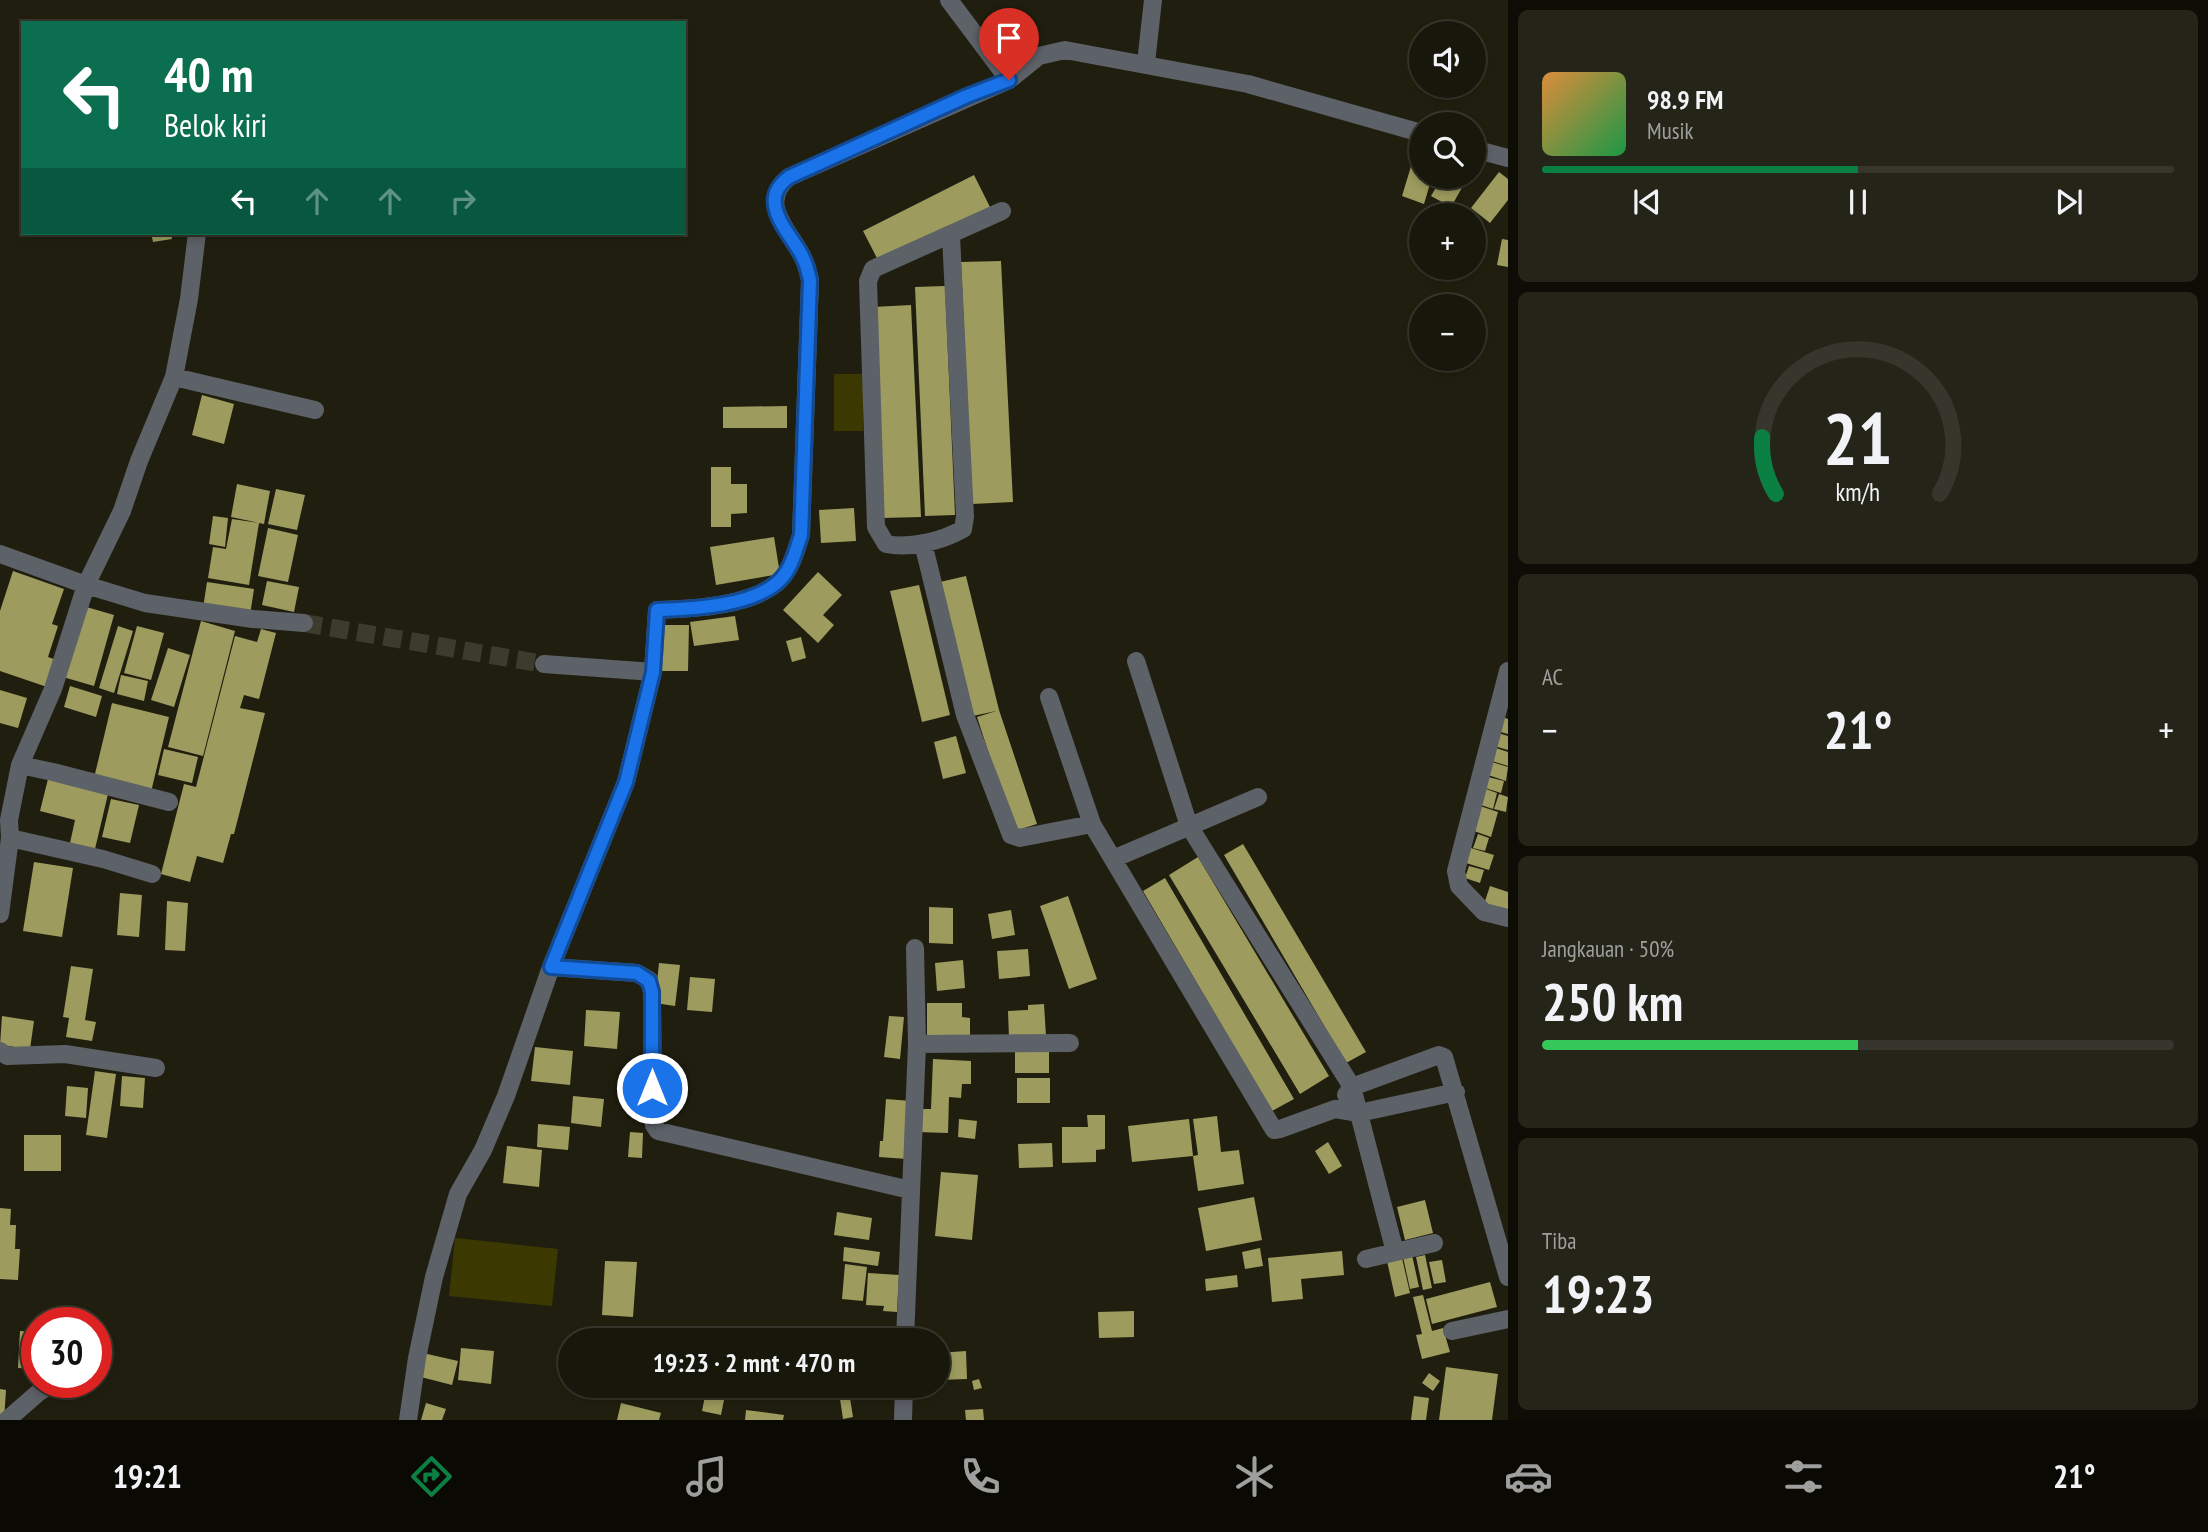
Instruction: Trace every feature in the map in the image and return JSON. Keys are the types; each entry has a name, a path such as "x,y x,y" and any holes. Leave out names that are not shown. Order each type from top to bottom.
{"street":[{"path":"949,0 1009,80"},
{"path":"1146,63 1153,0"},
{"path":"408,1420 416,1358 433,1277 458,1194 483,1150 506,1096 551,967 626,782 653,672 657,610 713,605 743,599 766,590 781,579 790,566 801,535 810,280 803,256 775,205 780,184 789,177 967,96 1009,80 1039,56 1056,50 1075,50 1248,84 1409,131"},
{"path":"1486,152 1508,158"},
{"path":"951,236 965,517 963,528 955,533 923,543 897,547 886,544 876,527 869,281 873,269 1002,211"},
{"path":"0,914 10,838 9,820 20,765 53,690 86,585 122,511 139,461 174,377 189,299 197,235"},
{"path":"174,377 314,410"},
{"path":"923,543 965,715 1012,835 1020,838 1092,824"},
{"path":"0,554 145,603 253,619 304,623"},
{"path":"1136,662 1189,826 1352,1087 1395,1252"},
{"path":"544,664 653,672"},
{"path":"1508,671 1456,870 1459,886 1484,912 1508,918"},
{"path":"1049,697 1092,824 1274,1130 1335,1109 1359,1113 1456,1092"},
{"path":"20,765 169,802"},
{"path":"1113,859 1258,797"},
{"path":"10,838 103,859 152,874"},
{"path":"905,1328 916,1044 915,948"},
{"path":"551,967 637,973 649,981 652,992 653,1112 654,1125 658,1131 910,1189"},
{"path":"916,1044 1070,1043"},
{"path":"0,1051 7,1056 65,1054 156,1068"},
{"path":"1335,1109 1352,1087 1439,1055 1444,1057 1508,1277"},
{"path":"1366,1259 1434,1243"},
{"path":"1452,1331 1508,1319"},
{"path":"7,1420 31,1398"},
{"path":"903,1420 904,1398"}],"shaded area":[{"path":"834,374 863,374 863,431 834,431"},
{"path":"455,1238 558,1249 552,1306 449,1296"}],"building":[{"path":"1499,172 1508,179 1508,200 1490,223 1486,220 1486,203 1475,203"},
{"path":"1409,173 1409,189 1428,189 1424,203 1402,196"},
{"path":"974,175 990,207 879,262 863,231"},
{"path":"1435,189 1461,189 1453,203 1444,203 1431,196"},
{"path":"151,235 171,235 172,239 153,242"},
{"path":"1502,239 1508,240 1508,267 1497,265"},
{"path":"1001,261 1013,502 972,504 961,262"},
{"path":"945,286 955,515 925,516 915,287"},
{"path":"911,305 921,517 882,518 873,307"},
{"path":"202,395 234,404 224,444 192,435"},
{"path":"787,406 787,428 723,428 723,407"},
{"path":"711,467 731,467 731,484 747,484 747,513 731,514 731,527 711,527"},
{"path":"237,484 270,491 264,524 231,517"},
{"path":"276,489 305,495 297,530 268,524"},
{"path":"854,508 856,541 821,543 819,510"},
{"path":"213,516 228,518 225,547 209,544"},
{"path":"232,519 259,523 249,585 208,578 213,547 226,549"},
{"path":"268,528 298,535 288,582 258,576"},
{"path":"774,537 780,574 716,585 710,547"},
{"path":"13,571 64,589 52,624 58,626 48,657 59,661 50,688 0,671 0,611"},
{"path":"818,572 842,595 823,615 834,625 818,643 783,610"},
{"path":"966,576 999,710 1037,824 1014,831 977,717 996,711 973,716 940,582"},
{"path":"267,581 299,587 294,612 262,605"},
{"path":"207,582 254,589 250,615 203,608"},
{"path":"919,585 950,715 922,722 890,591"},
{"path":"83,606 114,615 94,686 63,677"},
{"path":"735,616 739,640 694,646 690,622"},
{"path":"201,621 235,631 203,756 168,747"},
{"path":"662,625 689,625 688,671 662,671"},
{"path":"118,626 133,631 114,693 99,688"},
{"path":"137,626 164,633 151,680 124,673"},
{"path":"261,629 276,633 259,699 244,695 240,708 265,713 234,834 231,834 223,863 197,856 190,882 161,874 184,784 196,787 235,636 257,642"},
{"path":"801,637 806,658 792,662 786,641"},
{"path":"168,648 190,655 174,707 151,700"},
{"path":"121,675 148,681 144,701 117,694"},
{"path":"70,686 102,696 96,717 64,707"},
{"path":"0,690 27,698 18,728 0,723"},
{"path":"112,703 169,717 151,792 94,778"},
{"path":"1502,717 1508,719 1508,734 1497,731"},
{"path":"1498,733 1508,736 1508,750 1494,746"},
{"path":"956,736 966,773 943,779 934,742"},
{"path":"1496,748 1508,752 1508,766 1492,761"},
{"path":"164,749 198,757 192,783 158,775"},
{"path":"1492,762 1508,767 1506,781 1488,775"},
{"path":"1488,777 1504,781 1501,793 1485,788"},
{"path":"48,779 108,794 95,849 70,843 75,820 40,811"},
{"path":"1486,789 1497,793 1493,809 1481,805"},
{"path":"1499,794 1508,797 1506,812 1494,809"},
{"path":"111,799 139,805 130,843 102,837"},
{"path":"1480,806 1498,812 1491,837 1474,831"},
{"path":"1478,834 1489,838 1485,851 1473,848"},
{"path":"1243,844 1366,1052 1346,1063 1224,855"},
{"path":"1471,848 1494,855 1489,870 1466,863"},
{"path":"1198,857 1329,1076 1300,1094 1169,875"},
{"path":"34,862 73,868 62,937 23,931"},
{"path":"1469,866 1484,870 1480,883 1465,878"},
{"path":"1165,878 1294,1099 1272,1111 1143,891"},
{"path":"1490,886 1508,892 1508,914 1483,907"},
{"path":"120,893 142,895 139,937 117,935"},
{"path":"1068,896 1097,979 1069,989 1040,906"},
{"path":"167,901 188,903 185,951 165,950"},
{"path":"929,907 953,908 953,944 929,943"},
{"path":"1011,910 1015,935 992,939 988,914"},
{"path":"1028,949 1030,976 999,979 997,951"},
{"path":"963,960 965,988 937,991 935,963"},
{"path":"659,963 680,965 675,1006 655,1003"},
{"path":"71,966 93,969 85,1020 96,1022 92,1041 66,1037 69,1018 63,1017"},
{"path":"690,977 715,979 712,1012 687,1010"},
{"path":"927,1003 962,1003 962,1017 970,1018 970,1039 927,1039"},
{"path":"1044,1004 1046,1036 1009,1038 1008,1011 1028,1010 1028,1005"},
{"path":"586,1010 620,1012 617,1049 584,1046"},
{"path":"2,1016 34,1021 30,1049 0,1045"},
{"path":"889,1016 904,1017 900,1059 884,1057"},
{"path":"1015,1044 1049,1045 1049,1073 1015,1073"},
{"path":"535,1047 573,1051 570,1085 531,1081"},
{"path":"933,1059 971,1061 971,1084 962,1084 961,1098 949,1097 948,1133 917,1132 918,1109 931,1109"},
{"path":"95,1071 116,1074 107,1138 86,1135"},
{"path":"122,1076 145,1078 143,1108 120,1106"},
{"path":"1017,1078 1050,1078 1050,1103 1017,1103"},
{"path":"67,1086 88,1088 86,1118 65,1116"},
{"path":"573,1096 604,1099 601,1127 571,1123"},
{"path":"886,1099 911,1101 907,1159 879,1157"},
{"path":"1087,1115 1105,1115 1105,1149 1096,1150 1096,1162 1062,1163 1062,1127 1088,1127"},
{"path":"1217,1116 1221,1152 1239,1150 1244,1184 1198,1191 1193,1156 1198,1155 1193,1119"},
{"path":"959,1119 977,1121 975,1139 958,1137"},
{"path":"1189,1119 1193,1156 1132,1162 1128,1126"},
{"path":"538,1124 570,1127 568,1150 537,1147"},
{"path":"630,1132 643,1133 642,1158 628,1157"},
{"path":"24,1135 61,1135 61,1171 24,1171"},
{"path":"1328,1142 1342,1166 1329,1174 1315,1151"},
{"path":"1052,1143 1053,1167 1019,1168 1018,1144"},
{"path":"507,1146 542,1150 539,1187 503,1183"},
{"path":"941,1172 978,1175 972,1240 935,1236"},
{"path":"1254,1197 1262,1240 1206,1251 1198,1208"},
{"path":"1425,1200 1433,1233 1405,1240 1397,1207"},
{"path":"0,1208 11,1209 10,1225 16,1225 15,1249 20,1249 18,1280 0,1279"},
{"path":"837,1212 872,1218 869,1240 834,1235"},
{"path":"844,1247 880,1252 878,1266 843,1261"},
{"path":"1260,1248 1263,1266 1245,1269 1242,1252"},
{"path":"1342,1251 1344,1275 1301,1279 1303,1299 1272,1302 1268,1258"},
{"path":"1412,1255 1419,1287 1410,1289 1403,1257"},
{"path":"1425,1255 1432,1288 1423,1290 1416,1257"},
{"path":"1402,1258 1410,1293 1395,1297 1387,1261"},
{"path":"1442,1260 1446,1282 1434,1284 1429,1262"},
{"path":"605,1261 637,1262 633,1317 602,1315"},
{"path":"845,1264 867,1267 863,1301 842,1299"},
{"path":"868,1273 899,1275 897,1312 883,1311 884,1306 866,1305"},
{"path":"1237,1275 1238,1287 1206,1291 1205,1279"},
{"path":"1490,1282 1497,1307 1432,1324 1426,1299"},
{"path":"1423,1295 1432,1331 1443,1328 1450,1352 1422,1359 1416,1335 1422,1334 1413,1297"},
{"path":"1134,1311 1134,1337 1099,1338 1098,1312"},
{"path":"20,1331 21,1331 21,1368 18,1368"},
{"path":"461,1348 494,1351 491,1384 458,1380"},
{"path":"966,1351 967,1379 950,1380 950,1352"},
{"path":"423,1353 458,1361 452,1385 417,1376"},
{"path":"1446,1367 1498,1374 1492,1420 1439,1420"},
{"path":"1429,1373 1440,1381 1433,1391 1422,1383"},
{"path":"979,1379 982,1388 974,1390 972,1381"},
{"path":"0,1389 6,1390 4,1420 0,1420"},
{"path":"1414,1396 1429,1398 1426,1420 1411,1420"},
{"path":"705,1398 724,1400 721,1415 702,1411"},
{"path":"850,1398 853,1417 843,1419 840,1399"},
{"path":"426,1403 446,1409 442,1420 421,1420"},
{"path":"621,1403 661,1413 659,1420 617,1420"},
{"path":"983,1409 984,1420 966,1420 965,1410"},
{"path":"746,1410 784,1415 783,1420 745,1420"}],"tunnel":[{"path":"304,623 544,664"}],"route":[{"path":"652,1088 652,992 649,981 637,973 551,967 626,782 653,672 657,610 713,605 743,599 766,590 781,579 790,566 801,535 810,280 803,256 778,215 776,193 780,184 789,177 967,96 1009,80"}]}
